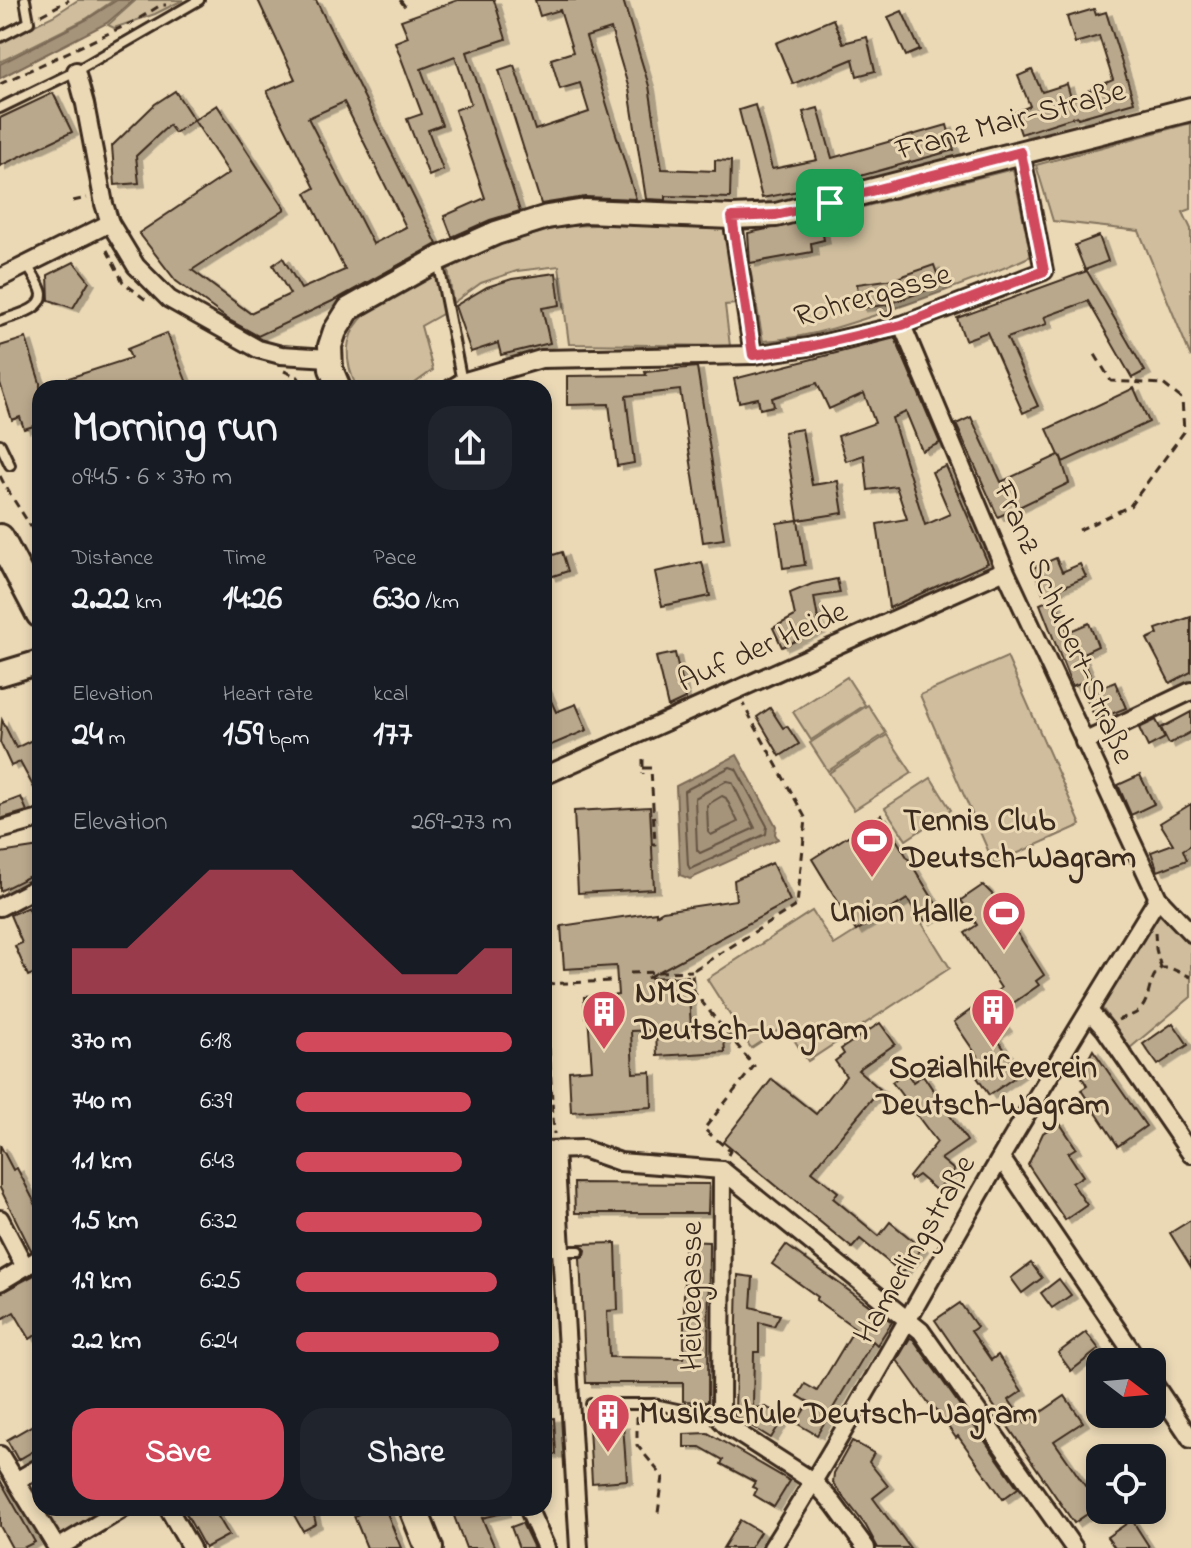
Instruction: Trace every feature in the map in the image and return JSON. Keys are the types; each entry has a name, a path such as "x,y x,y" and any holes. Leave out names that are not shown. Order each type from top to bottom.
{"main road":[{"name":"Franz Mair-Straße","path":"329,358 335,331 349,309 438,259 523,223 563,214 607,211 732,217 776,215 1191,109"},
{"path":"329,358 336,380"},
{"path":"0,538 32,599"},
{"path":"0,674 32,664"},
{"path":"416,1516 429,1548"}],"street":[{"path":"76,71 110,223 136,266 169,299 258,349 281,355 329,358"},
{"name":"Rohrergasse","path":"473,380 541,359 753,355 808,347 902,325 1044,271 1021,152"},
{"path":"732,217 753,355"},
{"path":"0,278 110,223"},
{"name":"Franz Schubert-Straße","path":"902,325 1005,570 1158,898 1191,933"},
{"name":"Auf der Heide","path":"552,772 1005,570"},
{"path":"1084,742 1191,691"},
{"path":"0,830 32,821"},
{"path":"0,907 32,890"},
{"name":"Hamerlingstraße","path":"772,1548 814,1482 1001,1158 1158,898"},
{"path":"1089,1011 1105,1029 1191,1154"},
{"path":"552,1150 583,1149 620,1162 722,1170 910,1319 1074,1548"},
{"path":"1001,1158 1130,1348"},
{"path":"552,1168 561,1251 579,1548"},
{"name":"Heidegasse","path":"721,1416 722,1170"},
{"path":"0,1219 25,1267"},
{"path":"0,1282 32,1263"},
{"path":"1166,1402 1191,1439"},
{"path":"721,1416 814,1482 866,1548"},
{"path":"0,1455 32,1507"},
{"path":"16,1481 32,1472"},
{"path":"38,1516 58,1548 111,1516"},
{"path":"173,1516 191,1548"},
{"path":"532,1516 546,1548"}],"lane":[{"path":"0,37 29,22 25,0"},
{"path":"0,108 76,71 199,0"},
{"path":"438,259 456,380"},
{"path":"0,321 34,308 40,301 42,294 27,264"},
{"path":"0,444 10,465"},
{"path":"552,1251 579,1251"},
{"path":"591,1404 654,1404 721,1416"}],"path":[{"path":"29,22 69,0"},
{"path":"400,0 407,9"},
{"path":"0,84 135,21 161,5 181,9"},
{"path":"73,201 95,196"},
{"path":"1079,530 1130,506 1184,432 1182,399 1163,384 1111,381 1093,351"},
{"path":"0,476 8,493 32,526"},
{"path":"630,973 692,971 797,905 806,819 736,691"},
{"path":"643,759 643,774"},
{"path":"643,768 651,768 655,844 652,844"},
{"path":"1105,1029 1122,1017 1140,1011 1149,996 1151,979 1161,968 1170,968 1191,977"},
{"path":"692,971 693,991 754,1066 704,1129 730,1151 722,1170"},
{"path":"552,984 610,981"},
{"path":"637,1404 637,1445 663,1477 658,1513"}],"shaded area":[{"path":"78,0 114,0 86,19 0,62 0,42"},
{"path":"136,0 183,0 155,14 114,28 108,25"},
{"path":"1191,123 1191,209 1183,212 1191,229 1191,357 1139,231 1053,221 1036,165"},
{"path":"1013,169 1031,256 953,288 853,323 817,333 763,341 749,263 772,259 793,247 795,255 812,252 811,243 819,218"},
{"path":"626,224 726,229 736,304 725,305 730,346 569,344 559,266 517,271 481,283 453,303 448,269 499,245 563,226"},
{"path":"437,274 444,313 421,326 433,370 419,380 354,380 348,345 354,328 366,314"},
{"path":"1007,657 1081,825 994,864 920,695"},
{"path":"847,677 865,705 811,740 793,712"},
{"path":"868,705 886,733 828,771 810,743"},
{"path":"887,735 912,773 854,810 829,773"},
{"path":"931,778 951,810 906,840 885,808"},
{"path":"907,899 950,968 808,1061 785,1026 751,1048 707,979 812,911 834,945"},
{"path":"1157,904 1191,943 1191,997 1130,1048 1100,1005"},
{"path":"32,1478 32,1494 25,1482"},
{"path":"44,1516 95,1516 57,1538"}],"water":[{"path":"117,0 134,0 107,23 0,78 0,64 86,20"},
{"path":"737,755 776,826 778,839 690,879 680,875 676,786"}],"building":[{"path":"258,0 316,0 437,244 339,298 258,336 229,320 176,281 139,233 229,173 194,120 217,105 285,209 192,270 250,313 290,294 273,265 283,258 301,289 345,270 306,193 315,188 267,91 295,79","holes":["344,102 406,227 373,244 308,118"]},
{"path":"458,0 494,0 506,39 467,52 520,211 452,237 444,216 485,198 455,110 471,104 455,56 421,69 442,125 428,130 443,170 429,176 407,119 422,114 395,42 408,37 401,20"},
{"path":"535,0 623,0 649,86 662,169 715,171 715,160 731,161 730,198 666,196 666,200 646,199 629,89 611,29 586,37 636,199 585,197 541,204 499,70 514,65 535,130 589,112 580,83 560,89 551,59 573,52 560,10 540,16"},
{"path":"1094,9 1096,15 1106,12 1134,102 1021,134 1014,113 1030,106 1018,76 1032,70 1042,92 1067,84 1071,98 1113,80 1099,36 1075,43 1067,17"},
{"path":"902,11 920,50 906,56 888,17"},
{"path":"833,19 843,43 867,37 875,71 857,76 853,59 793,84 776,43"},
{"path":"175,91 194,120 175,133 169,125 136,156 139,183 115,185 112,146 155,104"},
{"path":"53,93 72,132 0,166 0,118"},
{"path":"755,105 772,169 817,160 803,112 818,108 832,158 947,125 954,150 824,186 762,198 739,110"},
{"path":"820,218 824,240 811,243 812,252 750,263 748,233"},
{"path":"1099,236 1108,261 1085,270 1075,245"},
{"path":"74,262 89,281 73,308 49,300 48,275"},
{"path":"934,265 941,285 886,305 860,308 857,284 894,279"},
{"path":"1087,271 1145,371 1132,378 1088,301 1044,317 1047,324 1007,338 1038,406 1023,413 987,332 965,340 957,318"},
{"path":"556,273 560,305 542,308 550,343 501,355 498,343 471,352 455,306 487,287 512,279"},
{"path":"167,333 186,380 63,380 131,358 127,349"},
{"path":"26,338 39,380 32,380 32,426 24,429 20,417 12,420 0,383 0,346"},
{"path":"895,338 940,443 922,451 906,412 892,418 925,525 950,514 932,472 946,466 988,563 889,608 877,524 907,519 896,486 868,490 864,455 846,461 838,436 875,423 864,393 829,409 817,383 772,398 774,406 760,409 758,398 739,402 734,379"},
{"path":"697,367 724,539 703,542 680,390 626,396 634,463 617,466 609,404 567,405 567,376 646,375 645,372"},
{"path":"1134,388 1149,422 1063,462 1060,455 1069,483 998,517 956,424 971,417 1001,482 1059,455 1047,429"},
{"path":"802,429 812,485 838,481 843,513 798,520 784,432"},
{"path":"798,520 805,565 783,568 777,523"},
{"path":"562,552 568,571 552,576 552,555"},
{"path":"1056,558 1062,572 1080,564 1086,577 1044,595 1033,568"},
{"path":"702,562 710,596 662,606 655,572"},
{"path":"837,579 840,593 814,597 820,630 782,647 773,628 795,616 790,593"},
{"path":"1054,598 1068,632 1089,623 1098,646 1081,654 1096,690 1115,682 1126,708 1096,720 1080,683 1072,686 1040,604"},
{"path":"1191,617 1191,672 1170,683 1147,639 1158,634 1156,629"},
{"path":"675,653 685,699 668,707 656,657"},
{"path":"552,703 556,712 576,704 587,730 552,745"},
{"path":"770,708 783,728 787,726 799,744 780,756 757,717"},
{"path":"1191,712 1191,732 1169,744 1161,728"},
{"path":"2,720 16,748 32,740 32,784 20,762 11,766 0,742"},
{"path":"1156,720 1165,738 1148,747 1139,728"},
{"path":"1140,775 1154,804 1131,815 1118,785"},
{"path":"21,797 27,811 0,819 0,805"},
{"path":"1191,804 1191,845 1183,850 1187,860 1158,871 1151,852 1173,844 1160,823"},
{"path":"650,807 654,889 578,893 574,811"},
{"name":"Tennis Club Deutsch-Wagram","path":"881,815 941,912 925,921 907,899 856,931 812,859"},
{"path":"32,848 32,875 0,891 0,853"},
{"path":"772,863 790,901 647,978 688,976 691,1028 713,1026 714,1039 724,1038 725,1052 657,1056 656,1030 631,1031 633,1073 651,1072 652,1107 571,1112 569,1071 592,1069 584,997 618,995 616,966 564,969 561,926 656,912 656,915 663,911 736,900 734,880"},
{"path":"983,885 993,895 1044,975 1036,981 1039,985 996,1015 1006,1028 995,1036 1021,1073 989,1095 970,1067 980,1060 954,1022 1001,988 965,933 977,925 961,900"},
{"path":"28,907 32,917 32,974 28,976 15,946 22,943 10,915"},
{"path":"880,1023 895,1044 858,1070 880,1089 812,1171 838,1192 833,1198 879,1236 890,1222 922,1248 902,1273 860,1239 852,1248 723,1142 772,1079 816,1114 846,1076 835,1061 844,1054 841,1049"},
{"path":"1173,1023 1188,1045 1158,1065 1143,1044"},
{"path":"1093,1050 1146,1126 1118,1146 1081,1090 1087,1086 1080,1074"},
{"path":"906,1072 913,1082 923,1075 967,1141 941,1159 954,1170 937,1191 918,1175 911,1180 909,1177 937,1142 892,1082"},
{"path":"1059,1122 1076,1148 1068,1153 1083,1176 1072,1183 1087,1205 1065,1220 1028,1165 1043,1133"},
{"path":"0,1145 13,1170 17,1168 32,1197 32,1250 31,1250 0,1188"},
{"path":"574,1183 709,1184 708,1213 575,1213"},
{"path":"1191,1220 1191,1267 1170,1233"},
{"path":"684,1241 709,1242 708,1402 683,1401 683,1383 586,1383 580,1258 586,1250 580,1244 616,1243 618,1310 607,1311 609,1357 684,1358"},
{"path":"786,1245 892,1322 877,1345 873,1341 817,1435 796,1423 809,1402 798,1396 805,1384 817,1391 855,1328 772,1264"},
{"path":"1031,1263 1042,1278 1022,1293 1011,1278"},
{"path":"738,1275 753,1277 751,1307 780,1315 774,1326 759,1322 759,1352 754,1352 753,1408 766,1407 784,1417 771,1438 735,1416"},
{"path":"32,1276 30,1339 14,1312 0,1320 0,1293"},
{"path":"1059,1279 1071,1295 1052,1308 1041,1293"},
{"path":"960,1303 977,1327 971,1331 991,1360 998,1355 1022,1391 1009,1400 1025,1423 1065,1396 1083,1422 1054,1441 1086,1487 1086,1515 1074,1523 935,1320"},
{"path":"1086,1332 1098,1348 1086,1348 1086,1359 1071,1371 1058,1353"},
{"path":"910,1338 1018,1488 1003,1499 958,1436 956,1438 935,1408 933,1410 897,1360"},
{"path":"552,1418 556,1454 552,1454"},
{"name":"Musikschule Deutsch-Wagram","path":"623,1425 627,1480 592,1483 589,1427"},
{"path":"32,1426 32,1452 18,1460 7,1440"},
{"path":"708,1433 790,1481 774,1507 754,1495 757,1489 752,1487 755,1482 721,1464 723,1460 700,1447 684,1447 684,1434"},
{"path":"852,1441 874,1453 869,1462 888,1486 873,1498 910,1548 878,1548 866,1526 833,1483 834,1473"},
{"path":"0,1480 35,1542 23,1548 12,1548 0,1526"},
{"path":"187,1516 218,1516 229,1535 205,1548"},
{"path":"295,1516 314,1516 316,1524 303,1531"},
{"path":"354,1516 388,1516 401,1548 367,1548"},
{"path":"454,1516 491,1516 482,1518 495,1548 466,1548"},
{"path":"740,1520 760,1532 750,1548 723,1548"},
{"path":"522,1523 534,1548 519,1548 511,1527"},
{"path":"1126,1524 1135,1524 1150,1548 1115,1548 1107,1537"}],"place":[{"name":"Tennis Club Deutsch-Wagram","path":"872,879"},
{"name":"Union Halle","path":"1004,952"},
{"name":"Sozialhilfeverein Deutsch-Wagram","path":"993,1049"},
{"name":"NMS Deutsch-Wagram","path":"604,1051"},
{"name":"Musikschule Deutsch-Wagram","path":"608,1454"}],"route":[{"path":"1021,152 1044,271 902,325 808,347 753,355 732,217 776,215 830,203 1021,152"}]}
